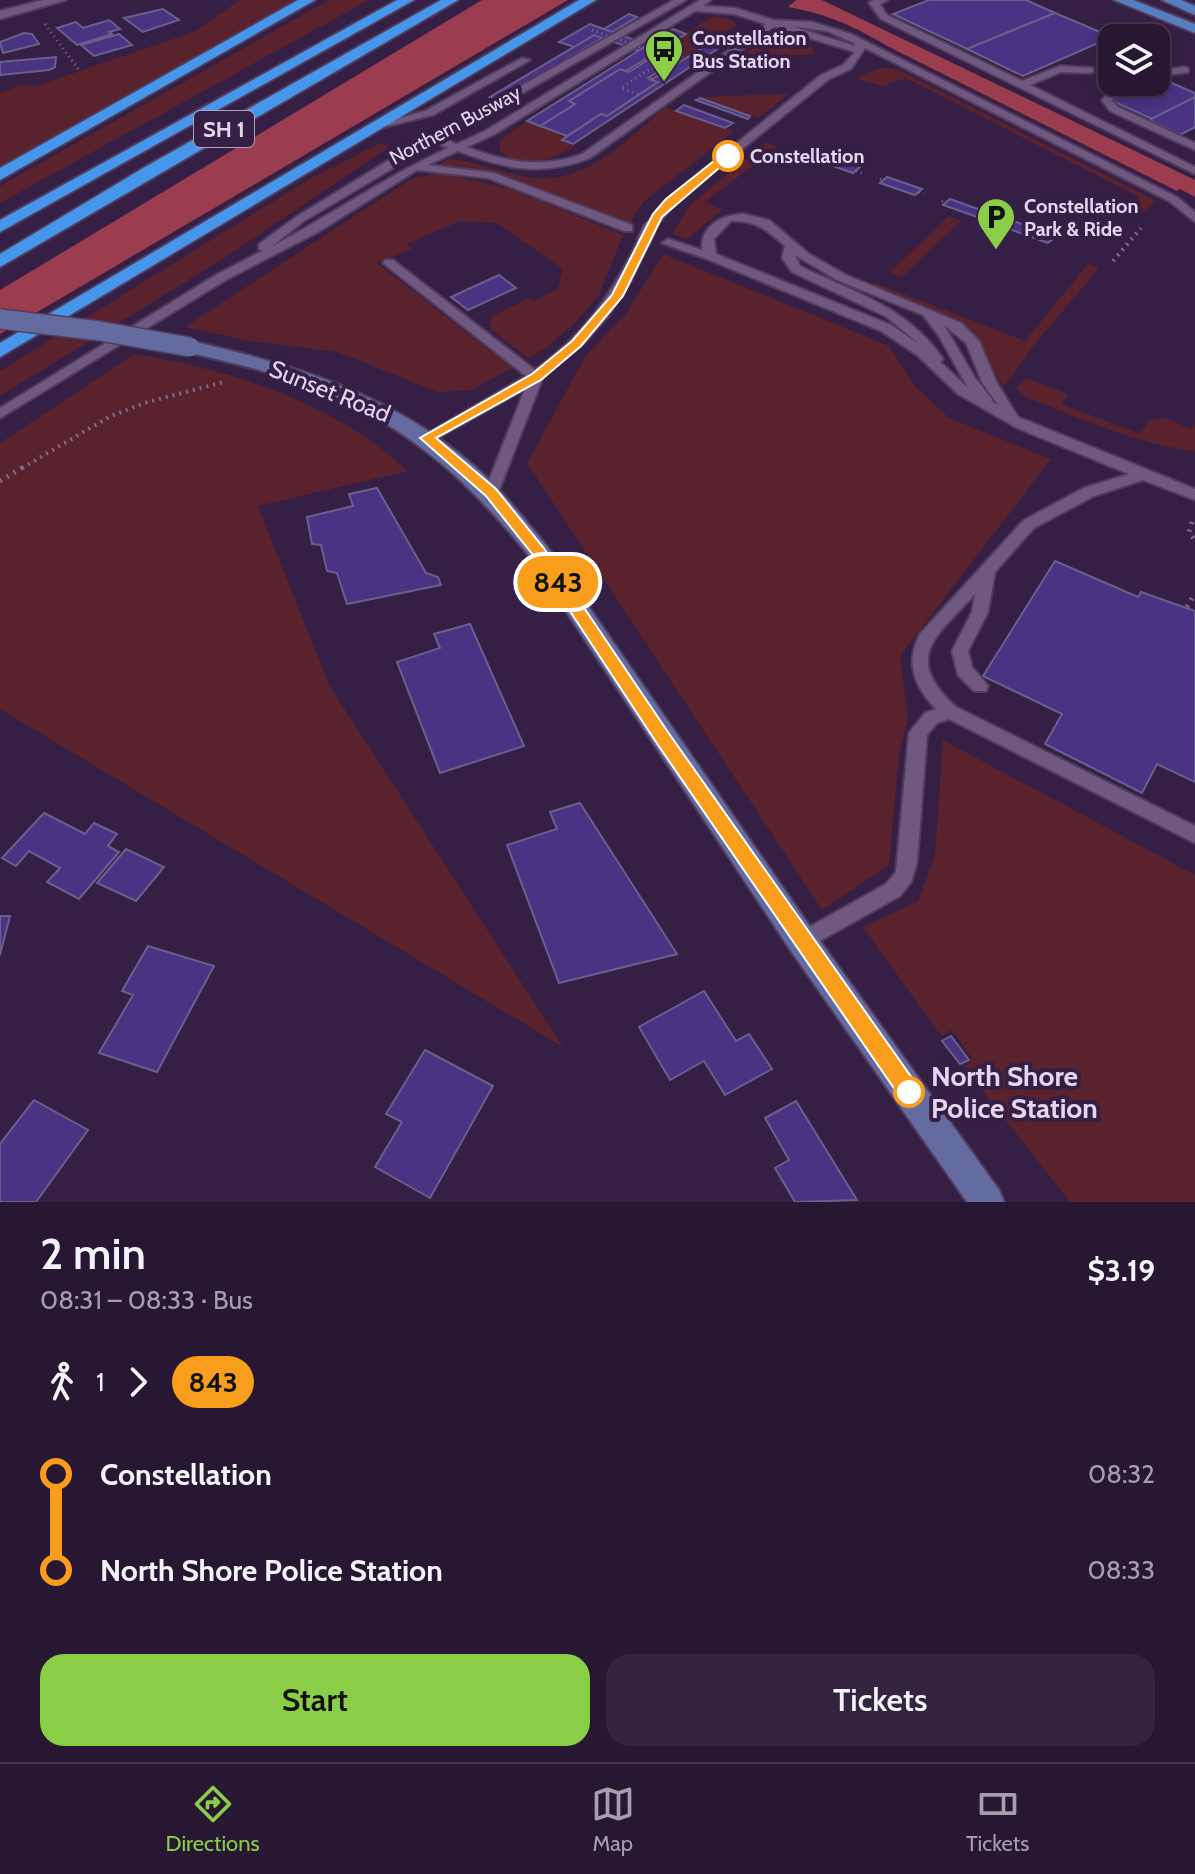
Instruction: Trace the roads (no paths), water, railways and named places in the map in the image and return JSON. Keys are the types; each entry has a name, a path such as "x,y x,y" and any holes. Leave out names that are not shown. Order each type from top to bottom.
{"highway":[{"path":"0,175 308,0"},
{"name":"SH 1","path":"0,227 407,0"},
{"name":"SH 1","path":"0,262 151,171 451,0"},
{"path":"0,351 589,0"}],"main road":[{"path":"1121,0 1195,29"},
{"path":"1169,0 1195,11"},
{"name":"Sunset Road","path":"0,319 100,331 190,347 267,365 328,385 382,408 427,438 491,493 538,551 802,941 987,1202"}],"street":[{"path":"0,15 59,0"}],"lane":[{"name":"Northern Busway","path":"220,278 300,219 681,0"},
{"name":"Northern Busway","path":"0,414 220,278 314,229 415,167 489,133 706,0"},
{"path":"883,0 874,3 884,17 1195,171"},
{"path":"694,8 735,11 824,39 860,46"},
{"path":"435,139 504,162 541,169 566,165 586,156 773,23 822,26 1173,199 1193,216 1195,230"},
{"path":"824,39 832,47 834,57 825,77"},
{"path":"427,438 536,377 605,314 628,276 650,227 670,202 825,77 847,67 860,46"},
{"path":"380,125 429,113 525,60"},
{"path":"1021,85 1060,69 1089,70"},
{"path":"1170,72 1184,70"},
{"path":"1110,96 1107,100 1114,109 1195,147"},
{"path":"489,133 492,150 504,162"},
{"path":"415,167 461,169 490,175 628,228"},
{"path":"711,256 706,247 708,237 728,218 750,217 768,222 808,260 956,326 972,341 990,384 1022,425"},
{"path":"668,243 711,256 886,328 906,339 974,398 1022,425 1195,495"},
{"path":"791,245 788,258 796,269 882,306 906,322 927,343 944,372"},
{"path":"389,263 536,377"},
{"path":"924,311 950,340 964,373 979,393 1022,425"},
{"path":"491,493 536,377"},
{"path":"1144,474 1089,492 1038,517 988,567 920,650 917,661 929,692 950,712 1195,835"},
{"path":"980,686 964,670 960,651 980,612 988,567"},
{"path":"802,941 899,884 908,862 918,733 931,718 950,712"}],"place":[{"name":"Constellation Bus Station","path":"664,83"},
{"name":"Constellation","path":"728,156"},
{"name":"Constellation Park & Ride","path":"996,251"},
{"name":"North Shore Police Station","path":"909,1092"}]}
